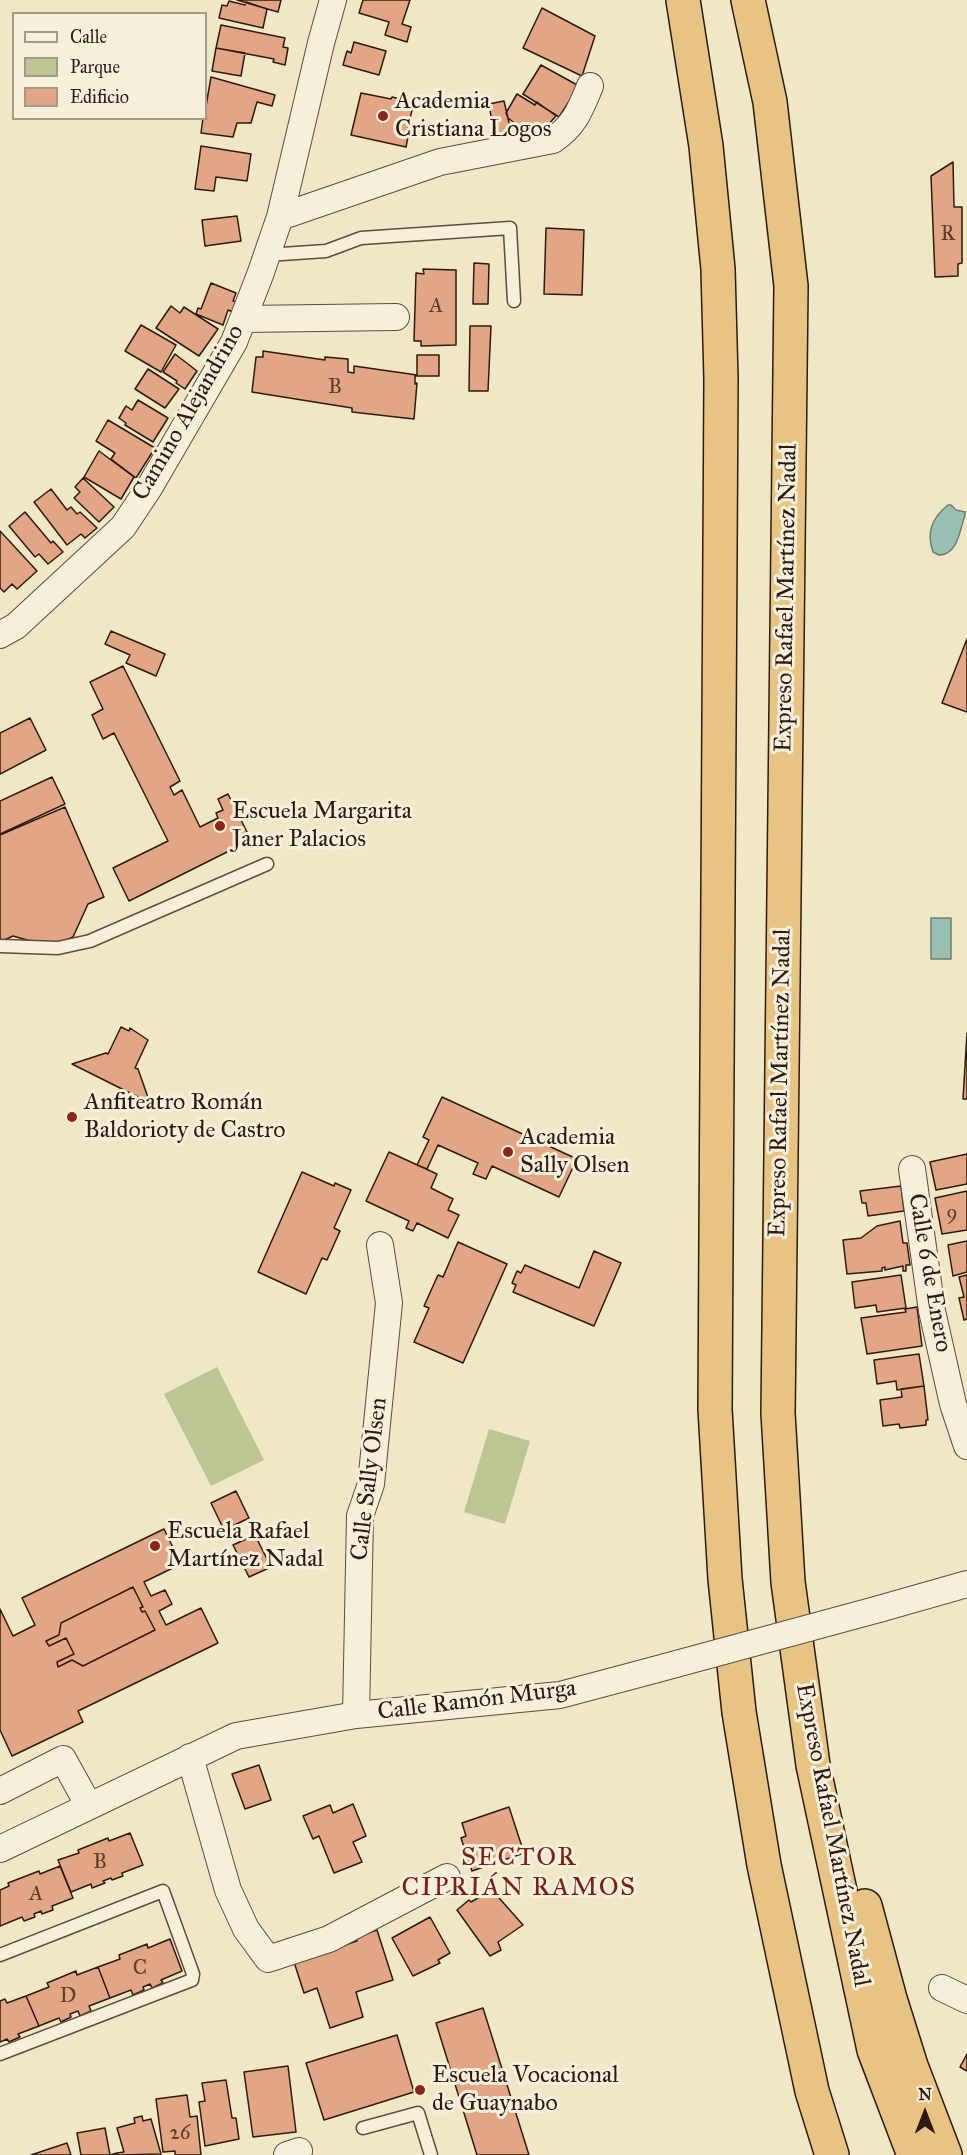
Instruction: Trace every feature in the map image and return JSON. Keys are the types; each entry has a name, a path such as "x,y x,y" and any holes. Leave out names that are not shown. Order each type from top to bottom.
{"highway":[{"name":"Expreso Rafael Martínez Nadal","path":"748,0 770,102 791,286 778,1413 789,1582 813,1765 874,2050 914,2155"},
{"path":"683,2 706,146 718,269 722,378 715,1409 725,1579 739,1712 764,1865 812,2091 832,2155"},
{"path":"813,1765 861,1893 911,2066 945,2155"}],"street":[{"name":"Camino Alejandrino","path":"0,635 16,626 123,527 149,488 234,342 280,217 333,0"},
{"path":"280,217 440,162 553,140 567,130 576,117 590,86"},
{"path":"243,319 396,317"},
{"name":"Calle 6 de Enero","path":"912,1169 932,1311 953,1404 967,1446"},
{"name":"Calle Sally Olsen","path":"356,1714 360,1516 371,1484 389,1303 380,1245"},
{"name":"Calle Ramón Murga","path":"0,1849 236,1736 356,1714 561,1695 967,1584"},
{"path":"190,1757 228,1890 246,1929 268,1959 329,1939 447,1877"},
{"path":"0,1791 63,1759 89,1806"},
{"path":"942,1988 967,2000"}],"lane":[{"path":"267,255 326,251 361,238 510,228 514,301"},
{"path":"0,946 58,948 90,941 267,864"},
{"path":"0,1955 163,1891 193,1974 192,1980 0,2054"},
{"path":"363,2128 418,2113 431,2155"}],"green space":[{"path":"217,1367 264,1460 211,1486 164,1394"},
{"path":"489,1429 530,1441 505,1524 464,1512"}],"water":[{"path":"948,505 965,512 965,515 954,546 945,554 939,555 933,552 930,532 934,520"},
{"path":"931,918 951,918 951,959 931,959"}],"building":[{"path":"237,0 281,0 278,12"},
{"path":"363,0 410,0 402,24 411,27 407,42 385,35 389,22 359,13"},
{"path":"229,1 245,5 246,2 267,9 263,28 219,18 222,5 227,6"},
{"path":"542,8 595,36 582,76 523,48"},
{"path":"221,25 285,38 283,47 288,48 285,65 273,62 274,59 216,48"},
{"path":"354,42 386,51 379,75 343,65 347,51 351,53"},
{"path":"216,48 245,53 241,76 212,71"},
{"path":"541,65 579,86 559,117 523,94"},
{"path":"211,77 275,95 272,106 257,102 251,123 237,123 233,137 201,133 203,120 207,120 207,100"},
{"name":"Academia Cristiana Logos","path":"361,93 414,102 407,131 409,132 406,147 351,135"},
{"path":"517,94 535,105 537,102 556,116 546,127 539,123 533,133 527,130 526,132 508,118 506,113"},
{"path":"504,101 510,127 515,126 518,136 495,141 489,104"},
{"path":"201,146 251,154 247,181 216,177 214,191 195,189"},
{"path":"953,162 954,207 962,207 962,263 958,264 958,276 935,277 931,176"},
{"path":"237,216 241,241 205,246 202,220"},
{"path":"546,228 584,230 582,295 544,294"},
{"path":"474,263 489,264 488,304 473,304"},
{"path":"423,269 456,270 456,345 421,346 421,341 414,341 416,273 424,274"},
{"path":"211,283 236,293 233,301 237,302 233,312 228,310 223,325 196,314 198,308 201,309"},
{"path":"171,306 180,313 184,307 218,329 199,356 156,328"},
{"path":"141,325 176,345 161,372 125,351"},
{"path":"470,326 491,326 488,391 469,391"},
{"path":"263,351 325,360 325,357 348,359 348,372 354,373 354,366 417,375 417,355 439,355 439,376 415,376 415,384 417,383 414,419 352,412 352,408 252,392 256,357 263,357"},
{"path":"175,354 197,371 185,389 163,372"},
{"path":"148,369 179,389 165,408 135,389"},
{"path":"138,400 168,418 153,442 125,425 126,423 119,418 126,406 132,410"},
{"path":"108,420 155,448 136,478 111,459 115,453 96,441"},
{"path":"99,451 134,477 121,499 84,477"},
{"path":"83,478 114,507 99,522 74,498 80,492 75,487"},
{"path":"51,489 67,510 71,507 77,514 80,512 97,528 85,538 81,534 67,545 34,502"},
{"path":"25,512 51,543 53,541 63,552 48,564 39,554 35,557 9,526"},
{"path":"0,531 37,571 17,589 12,584 4,592 0,588"},
{"path":"111,631 165,654 156,676 126,663 130,655 105,644"},
{"path":"967,639 967,712 942,703"},
{"path":"123,666 180,781 170,787 174,795 182,790 200,827 218,818 216,813 223,810 218,799 228,794 251,840 129,901 113,868 168,841 114,733 103,739 92,715 103,709 90,682"},
{"path":"30,718 46,750 0,774 0,733"},
{"path":"52,777 65,804 0,834 0,801"},
{"path":"65,807 104,897 88,904 73,937 52,947 13,936 0,942 0,835"},
{"path":"121,1027 129,1031 130,1028 148,1040 135,1068 138,1069 150,1103 72,1064 108,1054"},
{"path":"967,1033 967,1099 963,1099"},
{"name":"Academia Sally Olsen","path":"442,1097 577,1159 559,1197 492,1166 486,1179 473,1174 478,1163 438,1145 427,1169 417,1165 429,1140 423,1137"},
{"name":"Academia Sally Olsen","path":"389,1152 437,1174 431,1188 453,1199 448,1210 459,1215 448,1238 417,1223 413,1231 406,1228 409,1221 366,1201"},
{"path":"967,1154 967,1184 936,1190 930,1162"},
{"path":"302,1172 334,1186 335,1183 351,1190 334,1228 340,1231 327,1260 322,1258 306,1294 258,1272"},
{"path":"901,1186 904,1211 868,1216 866,1203 862,1203 860,1191"},
{"path":"967,1191 967,1230 942,1234 935,1198"},
{"path":"900,1221 903,1243 907,1243 910,1265 906,1265 906,1271 903,1271 903,1266 885,1270 885,1267 882,1271 847,1274 843,1240 861,1238 877,1226"},
{"path":"967,1241 967,1272 953,1276 948,1245"},
{"path":"458,1242 507,1264 463,1363 414,1342 429,1308 424,1306 438,1275 443,1277"},
{"path":"594,1251 621,1263 594,1326 513,1292 516,1285 512,1283 517,1271 521,1273 525,1265 579,1288"},
{"path":"901,1275 906,1308 877,1312 876,1305 855,1308 852,1282"},
{"path":"967,1275 967,1319 964,1320 959,1298 964,1297 959,1277"},
{"path":"917,1307 922,1346 867,1354 861,1318 906,1312 905,1309"},
{"path":"919,1354 924,1386 897,1390 896,1381 877,1384 874,1360"},
{"path":"924,1386 928,1420 926,1420 926,1425 900,1428 899,1424 883,1426 880,1400 902,1397 901,1389"},
{"path":"236,1491 249,1518 224,1530 211,1503"},
{"path":"164,1529 181,1564 144,1582 151,1596 165,1590 172,1604 159,1611 166,1625 201,1608 218,1643 78,1711 83,1722 12,1756 0,1730 0,1609 13,1636 35,1625 22,1598","holes":["133,1587 143,1607 140,1608 142,1612 145,1611 155,1630 83,1666 72,1660 58,1667 57,1662 74,1654 66,1638 49,1646 46,1641 59,1635 61,1623"]},
{"path":"255,1535 271,1567 249,1577 233,1545"},
{"path":"133,1587 143,1607 140,1608 142,1612 145,1611 155,1630 83,1666 72,1660 58,1667 57,1662 74,1654 66,1638 49,1646 46,1641 59,1635 61,1623"},
{"path":"259,1765 271,1800 245,1809 232,1774"},
{"path":"353,1804 366,1836 353,1842 362,1862 334,1873 319,1836 313,1839 303,1816 330,1805 333,1813"},
{"path":"509,1807 524,1853 472,1871 461,1838 466,1836 462,1823"},
{"path":"130,1833 143,1865 122,1873 123,1876 103,1881 105,1883 92,1888 91,1884 71,1892 58,1860 79,1853 78,1850 108,1838 109,1841"},
{"path":"60,1866 73,1898 52,1906 53,1910 34,1914 35,1917 24,1921 22,1917 0,1926 0,1890 9,1886 8,1883"},
{"path":"492,1890 523,1925 498,1942 501,1950 490,1956 457,1910 469,1900 471,1902"},
{"path":"430,1917 450,1953 438,1960 440,1963 413,1976 392,1938"},
{"path":"377,1930 393,1980 356,1992 363,2017 330,2028 317,1988 304,1993 294,1962 357,1941 356,1937"},
{"path":"170,1939 182,1971 161,1980 163,1983 152,1988 150,1984 133,1995 131,1990 110,1998 98,1967 120,1959 119,1955 147,1944 148,1948"},
{"path":"98,1967 110,1998 89,2006 91,2011 80,2016 78,2011 70,2014 71,2017 61,2022 59,2018 39,2026 26,1996 49,1987 47,1983 76,1971 77,1975"},
{"path":"26,1996 39,2026 18,2034 20,2037 9,2042 7,2039 0,2042 0,2001 5,1999 7,2003"},
{"path":"483,2008 529,2155 477,2155 436,2023"},
{"path":"397,2035 414,2092 324,2120 306,2063"},
{"path":"967,2054 967,2071 960,2067"},
{"path":"288,2066 296,2132 253,2137 244,2072"},
{"path":"226,2080 232,2118 236,2118 239,2139 205,2146 199,2102 205,2101 202,2083"},
{"path":"187,2095 190,2117 197,2116 201,2155 175,2155 175,2151 163,2152 156,2099"},
{"path":"142,2116 143,2121 151,2119 161,2154 118,2155 117,2153 124,2152 117,2128 135,2123 134,2118"},
{"path":"105,2128 110,2155 81,2155 77,2133"},
{"path":"67,2143 71,2155 31,2155"}],"place":[{"name":"Academia Cristiana Logos","path":"383,116"},
{"name":"Escuela Margarita Janer Palacios","path":"220,826"},
{"name":"Anfiteatro Román Baldorioty de Castro","path":"72,1117"},
{"name":"Academia Sally Olsen","path":"508,1152"},
{"name":"Escuela Rafael Martínez Nadal","path":"155,1546"},
{"name":"Escuela Vocacional de Guaynabo","path":"420,2090"}],"district":[{"name":"SECTOR CIPRIÁN RAMOS","path":"519,1874"}]}
